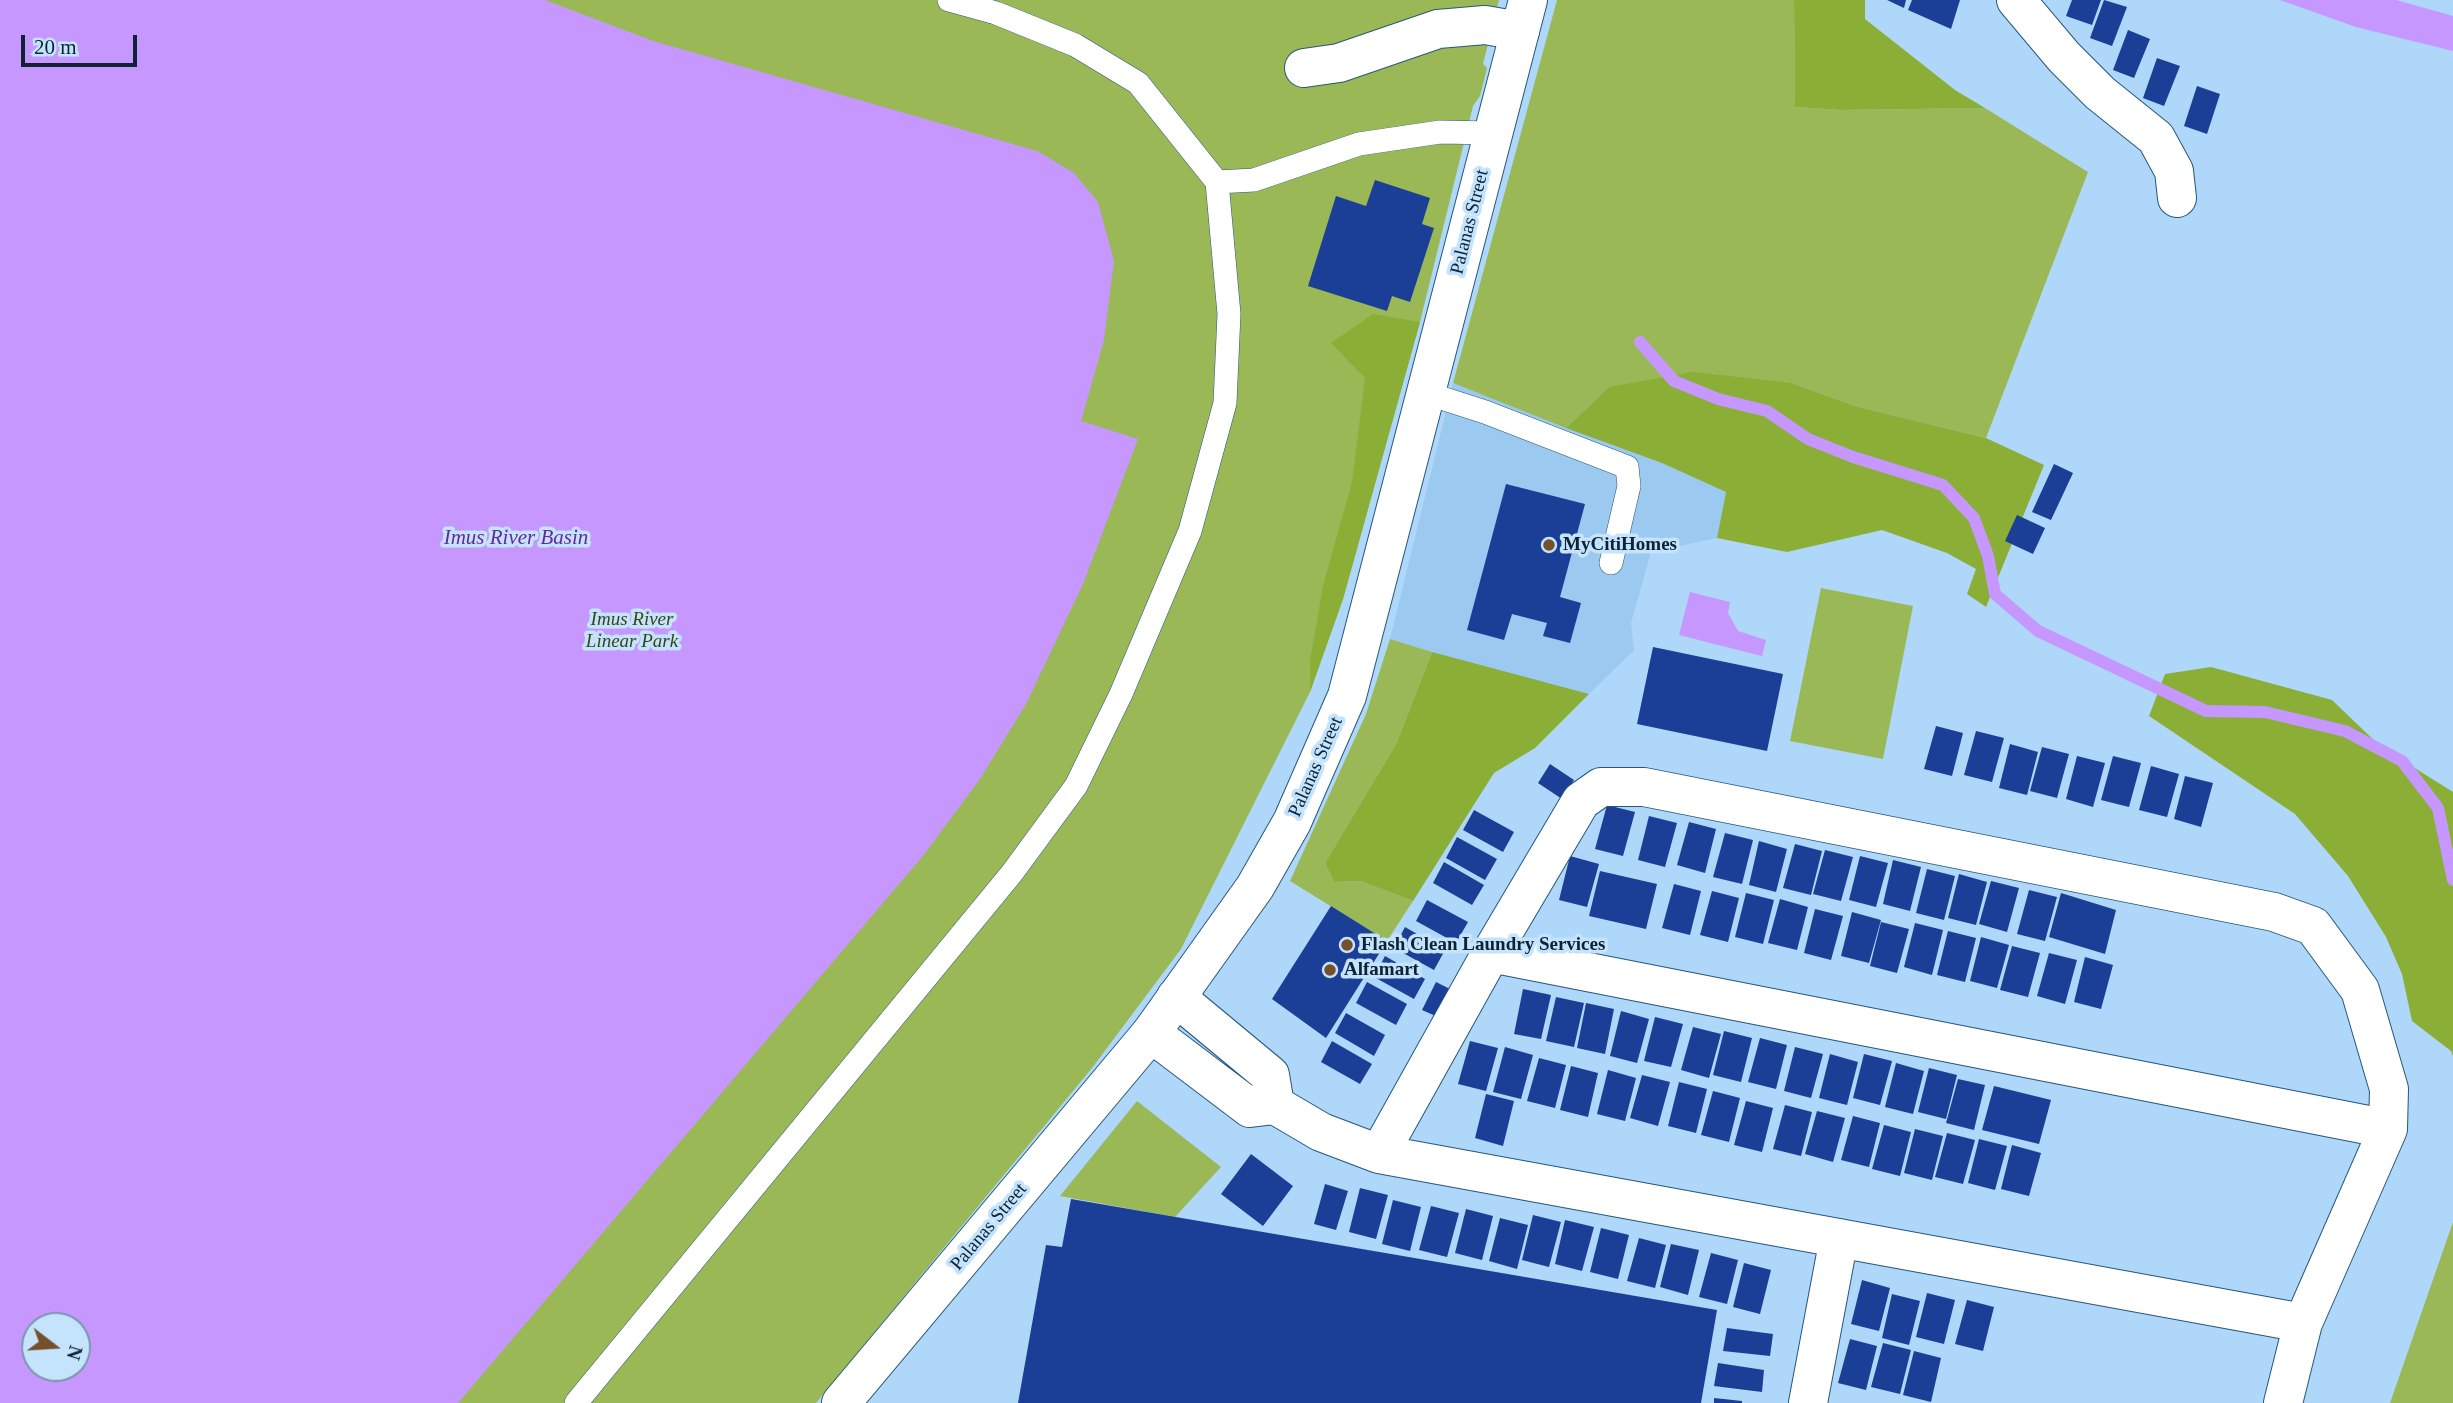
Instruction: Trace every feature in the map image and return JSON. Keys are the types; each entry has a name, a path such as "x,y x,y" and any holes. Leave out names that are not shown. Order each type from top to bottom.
{"street":[{"path":"2016,0 2064,57 2100,93 2156,138 2174,171 2176,198"},
{"path":"1304,68 1339,63 1438,29 1485,25 1524,16"},
{"name":"Palanas Street","path":"841,1403 1151,1033 1255,887 1292,822 1347,696 1524,16"},
{"path":"1379,1154 1491,953 1581,801 1601,786 1644,787 2274,912 2313,926 2360,990 2389,1089 2388,1129 2302,1323 2283,1403"},
{"path":"1491,953 2388,1129"},
{"path":"1177,997 1270,1075 1275,1105"},
{"path":"1151,1033 1250,1108 1275,1105 1321,1132 1379,1154 2302,1323"},
{"path":"1808,1403 1839,1238"}],"lane":[{"path":"576,1403 1012,873 1076,786 1121,694 1190,531 1225,403 1229,314 1217,182 1138,83 1075,44 996,13 950,0"},
{"path":"1217,182 1254,180 1359,144 1440,132 1493,133"},
{"path":"1426,393 1485,412 1627,467 1629,486 1611,563"}],"shaded area":[{"name":"MyCitiHomes","path":"1453,383 1662,463 1726,492 1717,538 1651,552 1631,623 1634,650 1589,694 1450,658 1390,639"}],"green space":[{"name":"Imus River Basin","path":"0,0 1499,0 1483,64 1487,68 1480,96 1473,106 1420,322 1343,599 1310,692 1181,949 1092,1068 816,1403 0,1403"},
{"path":"1557,0 1794,0 1795,107 1840,110 1985,108 2088,172 1986,438 1855,406 1792,383 1609,387 1566,428 1453,383"},
{"path":"1794,0 1865,0 1865,19 1955,90 1985,108 1840,110 1795,107"},
{"path":"1373,314 1420,322 1343,599 1310,692 1310,661 1323,586 1352,482 1365,378 1331,343"},
{"path":"1693,372 1792,383 1855,406 1986,438 2044,465 1986,607 1967,594 1976,569 1947,553 1882,530 1787,552 1717,538 1726,492 1662,463 1566,428 1609,387"},
{"path":"1821,588 1913,606 1883,759 1790,741"},
{"path":"1390,639 1432,652 1397,742 1325,863 1334,882 1360,881 1413,901 1387,941 1290,881 1366,714"},
{"path":"1432,652 1589,694 1535,748 1494,773 1413,901 1360,881 1334,882 1325,863 1397,742"},
{"path":"2211,667 2332,700 2381,747 2453,792 2453,1056 2451,1051 2412,1021 2402,974 2386,937 2348,876 2295,814 2149,716 2165,674"},
{"path":"1137,1101 1221,1167 1175,1217 1060,1196"},
{"path":"2453,1222 2453,1403 2390,1403"}],"water":[{"name":"Imus River Basin","path":"0,0 545,0 653,41 1037,151 1074,173 1098,202 1114,261 1104,340 1081,421 1138,439 1083,584 1026,704 980,779 922,857 458,1403 0,1403"},
{"path":"2280,0 2396,0 2453,16 2453,51 2356,27"},
{"path":"1690,592 1730,602 1728,613 1738,631 1766,640 1762,656 1679,635"}],"building":[{"path":"1887,0 1906,0 1904,8"},
{"path":"1912,0 1960,0 1951,29 1908,10"},
{"path":"2072,0 2101,0 2092,25 2066,16"},
{"path":"2104,0 2127,7 2112,46 2090,38"},
{"path":"2128,30 2150,39 2134,78 2113,70"},
{"path":"2157,58 2180,66 2164,106 2143,98"},
{"path":"2197,86 2220,94 2207,134 2184,126"},
{"path":"1375,180 1430,198 1422,224 1434,228 1410,302 1392,296 1387,311 1308,286 1336,196 1366,206"},
{"path":"2054,464 2073,473 2051,520 2032,512"},
{"path":"1506,484 1585,504 1560,597 1581,603 1570,643 1543,636 1547,623 1512,614 1504,640 1467,630"},
{"path":"2017,515 2045,528 2033,554 2005,541"},
{"path":"1653,647 1783,674 1767,751 1637,724"},
{"path":"1936,726 1963,733 1952,776 1924,769"},
{"path":"1976,731 2004,738 1992,782 1964,775"},
{"path":"2010,744 2038,752 2027,795 1999,788"},
{"path":"2042,747 2069,754 2057,798 2030,791"},
{"path":"2077,756 2105,763 2093,807 2066,799"},
{"path":"2113,756 2141,763 2129,807 2101,800"},
{"path":"1550,764 1574,780 1562,799 1538,783"},
{"path":"2151,766 2179,774 2167,817 2139,810"},
{"path":"2185,776 2213,783 2201,827 2174,819"},
{"path":"1607,805 1635,812 1623,856 1595,849"},
{"path":"1474,810 1514,832 1503,852 1463,830"},
{"path":"1649,816 1677,823 1665,867 1638,860"},
{"path":"1689,822 1716,829 1705,873 1677,865"},
{"path":"1725,833 1753,840 1742,884 1713,877"},
{"path":"1457,837 1497,859 1485,880 1446,858"},
{"path":"1759,841 1787,849 1776,892 1749,885"},
{"path":"1795,844 1822,851 1811,895 1783,888"},
{"path":"1825,850 1853,857 1841,901 1813,894"},
{"path":"1570,856 1599,864 1587,907 1559,900"},
{"path":"1860,856 1888,863 1876,907 1849,900"},
{"path":"1893,860 1921,867 1910,911 1883,904"},
{"path":"1444,862 1484,885 1472,905 1433,883"},
{"path":"1927,869 1955,876 1944,920 1916,913"},
{"path":"1600,871 1657,884 1646,929 1589,916"},
{"path":"1959,874 1987,882 1976,925 1948,918"},
{"path":"1991,881 2019,888 2007,932 1979,924"},
{"path":"1674,884 1701,891 1690,935 1662,928"},
{"path":"2029,890 2057,897 2045,941 2017,934"},
{"path":"1712,891 1739,898 1728,942 1700,935"},
{"path":"1746,893 1774,900 1763,944 1735,937"},
{"path":"2061,893 2116,910 2105,954 2049,937"},
{"path":"1780,899 1808,907 1797,950 1768,943"},
{"path":"1427,900 1468,922 1456,943 1416,921"},
{"name":"Alfamart","path":"1331,906 1387,941 1326,1038 1272,999"},
{"path":"1815,909 1843,916 1831,960 1804,953"},
{"path":"1852,912 1881,920 1869,963 1841,956"},
{"path":"1881,922 1909,929 1897,973 1870,966"},
{"path":"1915,923 1943,930 1932,975 1904,967"},
{"path":"1405,927 1445,950 1434,970 1394,948"},
{"path":"1948,931 1976,938 1965,982 1937,975"},
{"path":"1981,937 2009,945 1997,988 1970,981"},
{"path":"2012,946 2040,953 2028,997 2000,990"},
{"path":"2049,953 2077,960 2065,1004 2037,996"},
{"path":"1385,956 1425,979 1414,999 1374,977"},
{"path":"2085,957 2113,965 2101,1009 2074,1002"},
{"path":"1367,982 1407,1004 1396,1025 1356,1003"},
{"path":"1436,982 1452,990 1438,1017 1422,1010"},
{"path":"1523,989 1551,995 1541,1039 1514,1034"},
{"path":"1556,997 1584,1003 1574,1047 1546,1041"},
{"path":"1586,1003 1614,1009 1605,1054 1577,1048"},
{"path":"1621,1011 1649,1019 1637,1063 1610,1056"},
{"path":"1346,1013 1385,1035 1374,1056 1335,1033"},
{"path":"1655,1017 1683,1024 1671,1067 1644,1061"},
{"path":"1693,1027 1721,1034 1709,1078 1681,1070"},
{"path":"1724,1031 1752,1038 1741,1082 1713,1075"},
{"path":"1760,1038 1787,1045 1776,1089 1748,1082"},
{"path":"1332,1041 1372,1064 1360,1084 1321,1062"},
{"path":"1470,1041 1498,1048 1486,1091 1458,1084"},
{"path":"1505,1047 1533,1055 1521,1099 1493,1092"},
{"path":"1795,1047 1823,1054 1811,1098 1784,1091"},
{"path":"1830,1054 1858,1062 1847,1105 1819,1098"},
{"path":"1864,1054 1892,1061 1880,1105 1853,1098"},
{"path":"1539,1058 1566,1065 1555,1108 1527,1101"},
{"path":"1896,1063 1924,1071 1913,1114 1885,1107"},
{"path":"1571,1066 1598,1073 1588,1117 1560,1110"},
{"path":"1929,1068 1957,1075 1946,1119 1918,1112"},
{"path":"1608,1070 1636,1078 1625,1121 1597,1114"},
{"path":"1642,1075 1670,1082 1658,1126 1630,1118"},
{"path":"1958,1079 1985,1085 1974,1130 1946,1123"},
{"path":"1679,1082 1707,1089 1696,1133 1668,1126"},
{"path":"1994,1086 2051,1100 2039,1144 1982,1130"},
{"path":"1713,1091 1740,1098 1729,1142 1701,1135"},
{"path":"1486,1094 1514,1101 1503,1146 1475,1138"},
{"path":"1746,1101 1773,1108 1762,1152 1734,1145"},
{"path":"1785,1105 1812,1112 1801,1156 1773,1149"},
{"path":"1817,1111 1845,1118 1833,1162 1805,1154"},
{"path":"1853,1116 1880,1123 1869,1167 1841,1160"},
{"path":"1884,1125 1911,1132 1900,1176 1872,1169"},
{"path":"1915,1129 1943,1136 1932,1180 1904,1173"},
{"path":"1947,1133 1975,1140 1963,1184 1935,1177"},
{"path":"1979,1139 2007,1146 1995,1190 1968,1183"},
{"path":"2012,1145 2041,1153 2029,1196 2001,1189"},
{"path":"1251,1154 1293,1186 1263,1226 1221,1194"},
{"path":"1325,1184 1348,1191 1336,1230 1314,1224"},
{"path":"1360,1188 1388,1195 1376,1239 1349,1232"},
{"path":"1071,1199 1717,1310 1701,1403 1018,1403 1046,1245 1062,1247"},
{"path":"1393,1200 1421,1207 1410,1251 1382,1244"},
{"path":"1431,1206 1459,1213 1447,1257 1419,1250"},
{"path":"1466,1209 1493,1216 1482,1260 1455,1253"},
{"path":"1533,1215 1561,1222 1549,1267 1522,1260"},
{"path":"1500,1218 1528,1225 1517,1269 1489,1261"},
{"path":"1565,1220 1594,1227 1582,1271 1555,1264"},
{"path":"1601,1228 1629,1235 1618,1279 1590,1272"},
{"path":"1639,1238 1666,1245 1655,1288 1627,1281"},
{"path":"1671,1244 1699,1250 1688,1295 1660,1287"},
{"path":"1711,1253 1738,1260 1727,1304 1699,1297"},
{"path":"1744,1263 1771,1270 1760,1314 1733,1307"},
{"path":"1862,1280 1890,1288 1879,1331 1851,1324"},
{"path":"1927,1293 1955,1300 1944,1344 1916,1337"},
{"path":"1892,1294 1920,1301 1909,1345 1882,1338"},
{"path":"1967,1300 1994,1307 1983,1351 1955,1344"},
{"path":"1727,1328 1773,1334 1770,1356 1723,1351"},
{"path":"1850,1339 1877,1346 1866,1390 1838,1383"},
{"path":"1883,1343 1911,1350 1900,1394 1871,1387"},
{"path":"1914,1351 1941,1358 1931,1402 1903,1395"},
{"path":"1718,1363 1764,1370 1762,1392 1714,1386"},
{"path":"1714,1398 1742,1401 1742,1403 1714,1403"}],"waterway":[{"path":"1640,342 1674,381 1718,399 1767,411 1808,439 1853,457 1943,485 1974,518 1988,556 1995,594 2038,631 2206,711 2265,712 2345,731 2402,761 2438,808 2453,880"}],"place":[{"name":"MyCitiHomes","path":"1549,545"},
{"name":"Flash Clean Laundry Services","path":"1347,945"},
{"name":"Alfamart","path":"1330,970"}],"park label":[{"name":"Imus River Linear Park","path":"632,631"}]}
